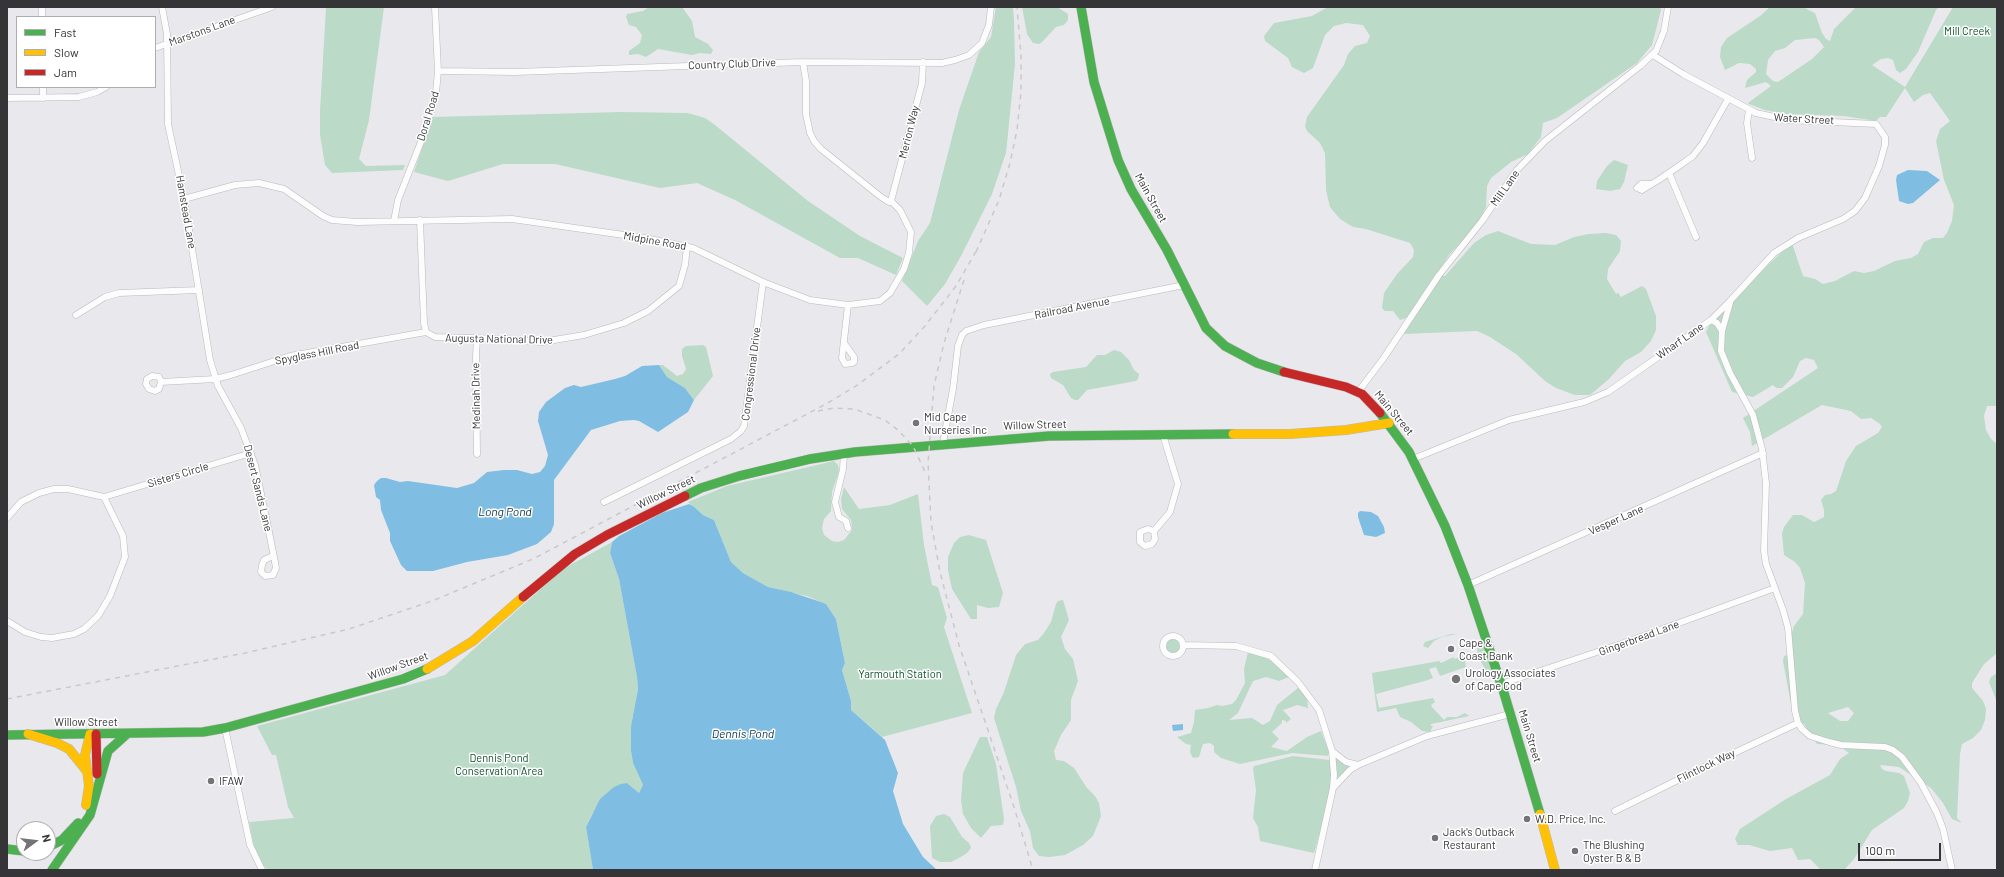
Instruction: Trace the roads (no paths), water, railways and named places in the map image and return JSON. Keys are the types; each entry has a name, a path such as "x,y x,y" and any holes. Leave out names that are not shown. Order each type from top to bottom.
{"main road":[{"name":"Main Street","path":"1081,7 1093,76 1118,160 1131,189 1167,250 1206,328 1214,337 1230,349 1267,367 1358,392 1369,400 1389,424 1413,459 1445,526 1468,585 1501,684 1534,791 1555,870"},
{"name":"Willow Street","path":"7,735 188,733 225,728 381,686 424,670 453,655 478,637 547,576 575,554 663,506 689,493 719,482 810,459 844,453 943,443 1049,436 1306,433 1346,430 1389,424"},
{"path":"28,734 57,743 69,749 78,758 86,771"},
{"path":"93,734 96,795"},
{"path":"56,842 68,835 81,819 89,793 85,755 93,734"},
{"path":"52,870 84,826 90,815 106,756 114,744 127,734"}],"street":[{"name":"Hamstead Lane","path":"162,7 167,44 168,124 184,198 215,379"},
{"name":"Marstons Lane","path":"156,48 272,7"},
{"name":"Doral Road","path":"394,220 398,200 431,114 436,92 438,71 435,7"},
{"name":"Country Club Drive","path":"438,71 515,72 803,62 942,62 956,60 975,50 986,36 991,7"},
{"name":"Mill Lane","path":"1358,392 1383,359 1440,275 1482,221 1517,170 1545,141 1653,55 1660,43 1664,31 1668,7"},
{"name":"Water Street","path":"1653,55 1728,99 1756,113 1779,119 1876,124 1885,137 1885,145"},
{"name":"Midpine Road","path":"184,198 235,185 267,184 293,193 314,210 332,220 357,222 394,220 512,219 687,246 763,282 810,300 848,305 873,303 885,298 904,269 909,253 911,232 900,210 891,201 889,202 881,197 821,149 814,141 810,133 806,114 806,80 803,62"},
{"name":"Merion Way","path":"891,201 922,83 923,62"},
{"path":"43,88 43,98"},
{"path":"7,98 83,96 103,88"},
{"path":"1651,184 1693,156 1700,148 1728,99"},
{"path":"1749,110 1747,123 1752,158"},
{"name":"Wharf Lane","path":"1413,459 1509,420 1578,403 1598,396 1624,381 1711,320 1730,302 1774,253 1798,238 1843,219 1859,207 1872,183 1885,145"},
{"path":"1669,173 1696,237"},
{"path":"420,220 424,323 426,332"},
{"name":"Augusta National Drive","path":"426,332 435,337 552,342 598,332 638,317 679,286 687,246"},
{"name":"Congressional Drive","path":"604,502 731,439 741,431 744,426 763,282"},
{"name":"Railroad Avenue","path":"943,443 953,389 958,346 962,335 971,328 1184,285"},
{"path":"76,315 105,297 119,293 199,290"},
{"path":"1730,302 1722,331 1722,355 1753,415 1763,454 1766,483 1763,546 1766,564 1788,628 1795,711 1798,723 1807,733 1829,742 1841,745 1885,747 1894,750 1921,783 1937,813 1943,829 1952,870"},
{"path":"844,343 848,305"},
{"path":"1711,320 1717,323 1722,331"},
{"name":"Spyglass Hill Road","path":"162,382 215,379 290,356 426,332"},
{"name":"Medinah Drive","path":"477,338 477,454"},
{"name":"Desert Sands Lane","path":"215,379 251,453 273,556"},
{"path":"1154,531 1170,512 1178,484 1163,435"},
{"name":"Sisters Circle","path":"7,518 13,510 26,500 39,493 54,489 74,490 104,497 251,453"},
{"path":"844,453 843,469 835,502 836,518 846,521 848,528"},
{"name":"Vesper Lane","path":"1468,585 1763,454"},
{"path":"7,621 29,634 52,638 79,631 98,616 110,596 125,557 123,536 104,497"},
{"name":"Gingerbread Lane","path":"1501,684 1624,643 1775,588"},
{"path":"1183,645 1236,646 1271,656 1298,682 1319,710 1332,751 1334,775 1330,806 1317,856 1315,870"},
{"path":"1333,788 1336,783 1358,765 1433,734 1510,714"},
{"name":"Flintlock Way","path":"1615,811 1798,723"},
{"path":"225,728 250,845 262,870"},
{"path":"1332,751 1346,762 1358,765"}],"water":[{"path":"1908,170 1927,171 1940,180 1913,203 1908,204 1899,201 1896,180 1897,175"},
{"name":"Long Pond","path":"659,365 667,377 685,388 694,400 688,412 658,432 639,421 634,420 620,421 591,430 554,480 554,524 551,532 537,544 508,555 467,562 433,571 407,571 401,565 390,541 390,533 381,510 380,500 376,497 374,485 377,481 381,478 386,478 400,482 408,481 457,488 474,483 487,472 517,470 532,474 540,472 545,466 548,455 538,421 539,412 546,402 565,388 574,385 581,387 615,379 625,376 642,366"},
{"name":"Dennis Pond","path":"689,504 703,515 714,520 731,562 743,573 768,587 791,592 826,604 836,619 845,663 842,670 851,701 851,710 885,740 898,773 893,791 903,824 923,857 937,870 593,870 586,827 600,799 614,787 621,784 627,783 639,793 643,785 633,763 631,751 631,726 638,689 637,677 619,579 610,553 612,542 619,536 662,513"},
{"path":"1360,511 1371,512 1378,516 1384,527 1385,533 1376,537 1364,535 1358,517 1358,513"},
{"path":"1183,724 1183,730 1173,731 1172,725"}],"railway":[{"path":"976,252 999,200 1010,163 1017,130 1021,92 1021,55 1017,7"},
{"path":"7,699 245,653 349,629 432,601 533,559 826,404 856,386 899,354 925,326 956,286 978,248"},
{"path":"964,280 944,343 934,386 928,463 931,522 940,572 959,645 1014,807 1033,870"},
{"path":"818,411 834,408 854,409 885,420 898,430 913,446 926,474"}],"place":[{"name":"Mid Cape Nurseries Inc","path":"916,423"},
{"name":"Cape & Coast Bank","path":"1451,649"},
{"name":"Urology Associates of Cape Cod","path":"1456,679"},
{"name":"IFAW","path":"211,781"},
{"name":"W.D. Price, Inc.","path":"1527,819"},
{"name":"Jack's Outback Restaurant","path":"1435,838"},
{"name":"The Blushing Oyster B & B","path":"1575,851"}],"park label":[{"name":"Mill Creek","path":"1967,31"},
{"name":"Yarmouth Station","path":"900,674"},
{"name":"Dennis Pond Conservation Area","path":"499,764"}]}
